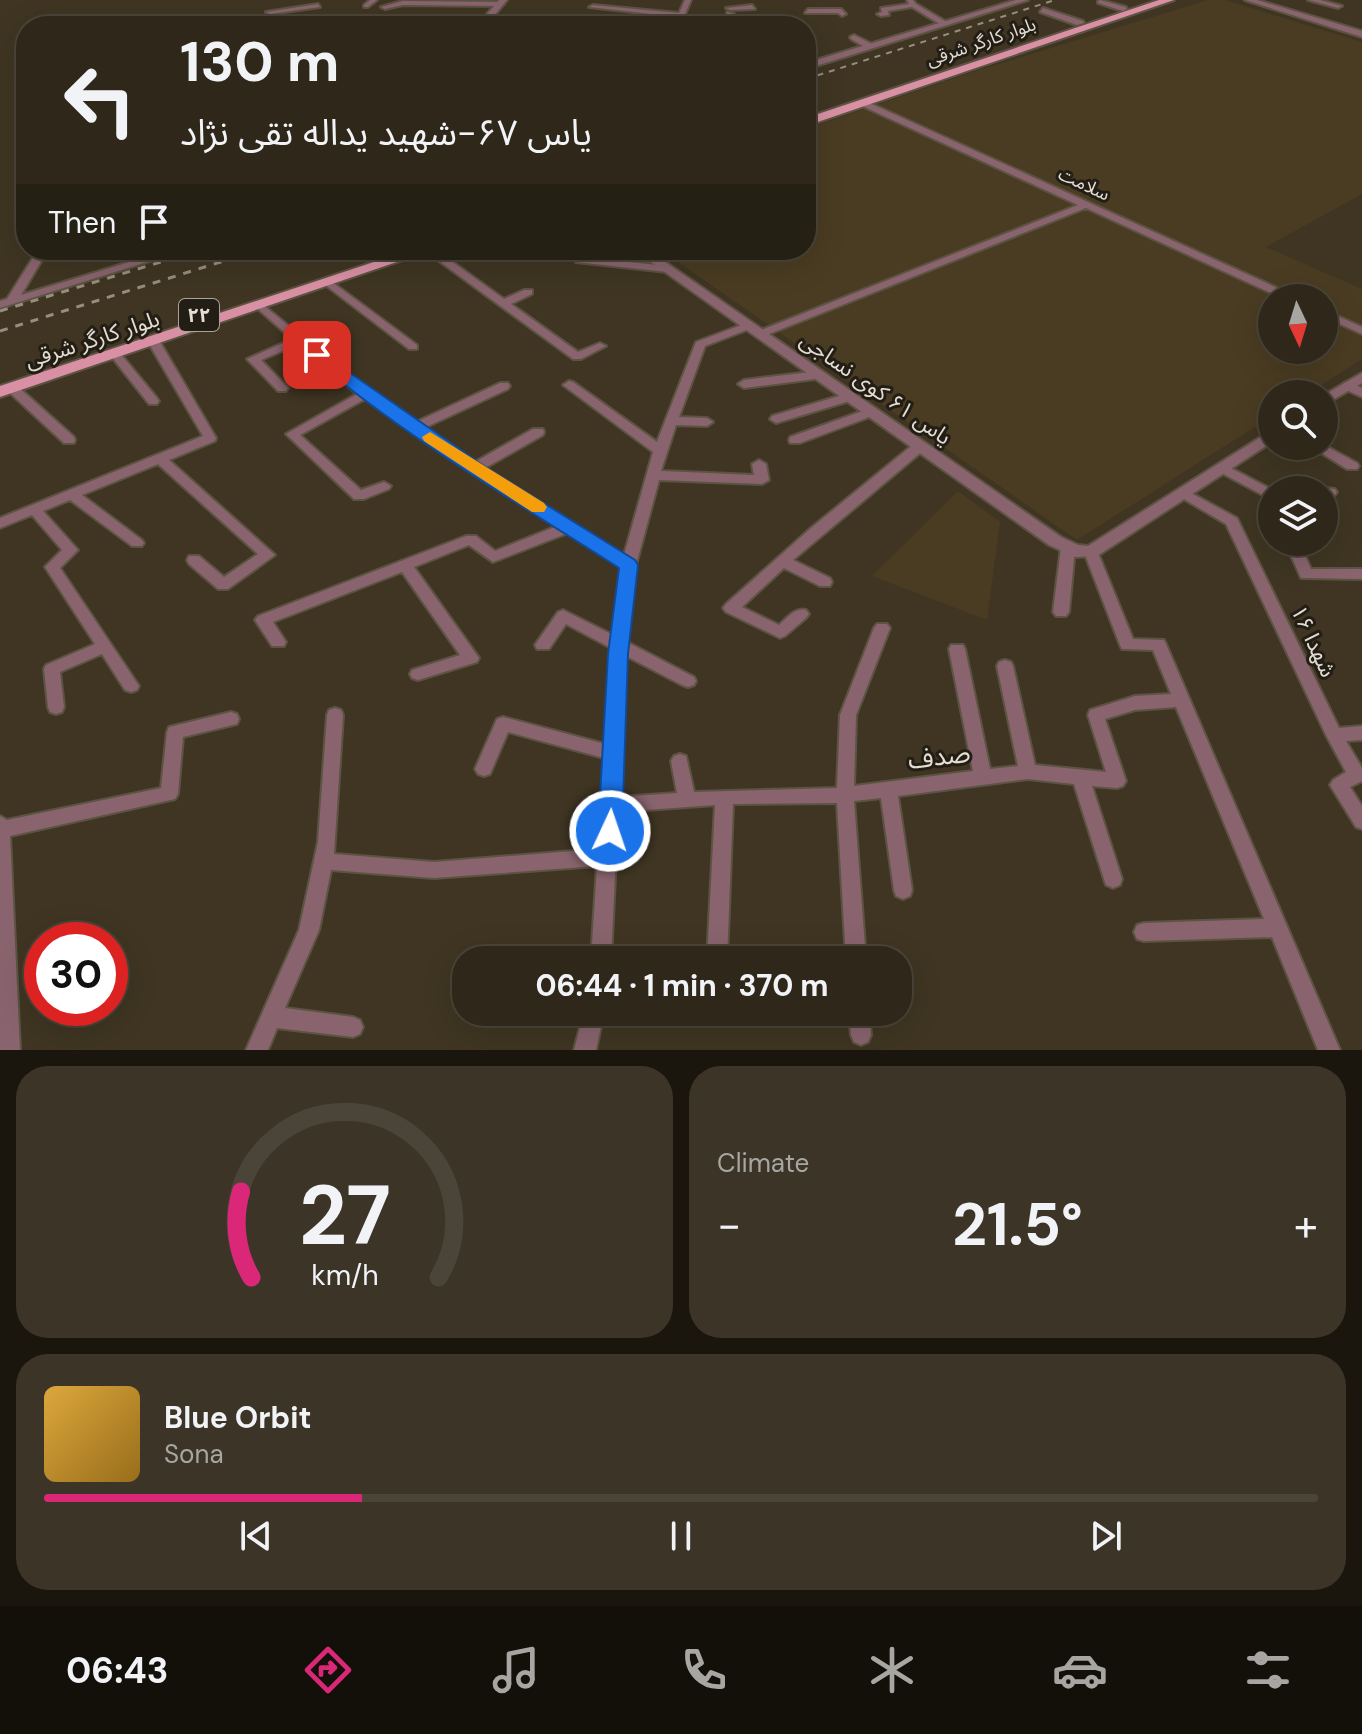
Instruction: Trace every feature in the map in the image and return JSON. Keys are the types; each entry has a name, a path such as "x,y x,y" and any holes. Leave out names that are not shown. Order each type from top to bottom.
{"main road":[{"name":"بلوار کارگر شرقی","path":"816,119 1151,0"},
{"name":"بلوار کارگر شرقی","path":"816,111 1169,0"},
{"name":"بلوار کارگر شرقی","path":"4,388 369,260"},
{"name":"بلوار کارگر شرقی","path":"4,388 262,307 396,260"}],"street":[{"path":"366,6 374,0"},
{"path":"621,10 630,0"},
{"path":"593,7 681,15 688,0"},
{"path":"804,0 810,15 841,11 842,14"},
{"path":"816,63 1024,0"},
{"path":"1305,0 1333,7"},
{"path":"1256,1 1362,34"},
{"path":"270,2 270,16"},
{"path":"383,3 502,2"},
{"path":"881,14 886,13 884,10 912,2 946,24"},
{"path":"1100,2 1123,9"},
{"path":"270,12 318,6"},
{"path":"730,16 730,11 752,7"},
{"path":"1043,10 1080,23"},
{"path":"854,37 871,47"},
{"name":"سلامت","path":"863,103 1260,284"},
{"path":"602,946 619,644 629,565 660,451 700,344 754,330 1086,205"},
{"path":"5,304 36,260"},
{"path":"5,304 148,260"},
{"path":"441,260 577,357 600,346"},
{"path":"580,260 667,269"},
{"name":"یاس ۶۱ کوی نساجی","path":"654,260 1068,547 1091,552"},
{"path":"328,282 413,347"},
{"path":"503,304 528,292"},
{"path":"262,307 366,394 475,468 629,565"},
{"path":"1338,320 1362,331"},
{"path":"282,388 253,359 299,340"},
{"path":"0,523 210,438 154,342"},
{"path":"115,354 153,401"},
{"path":"744,384 819,375"},
{"path":"1355,389 1362,377"},
{"path":"569,385 660,451"},
{"path":"415,427 504,386"},
{"path":"4,388 69,440"},
{"path":"366,394 292,434 359,496 384,486"},
{"path":"776,419 849,397"},
{"path":"795,440 871,412"},
{"path":"672,421 707,422"},
{"path":"475,468 538,432"},
{"path":"1258,444 1091,552 1128,645 1158,644 1275,928 1329,1050"},
{"path":"801,614 780,632 731,608 920,446"},
{"path":"1338,458 1352,466"},
{"path":"160,459 268,555 223,585 194,560"},
{"path":"653,475 762,480 759,464"},
{"path":"1221,467 1258,486"},
{"name":"شهدا ۱۶","path":"1182,492 1232,521 1334,735 1357,775 1339,785 1362,821"},
{"path":"72,494 137,543"},
{"path":"34,509 71,550 52,567 131,686"},
{"path":"278,642 263,620 471,539 493,557 569,527"},
{"path":"1061,612 1068,547"},
{"path":"1298,556 1306,574 1362,574"},
{"path":"783,561 825,582"},
{"path":"405,565 471,658 418,674"},
{"path":"543,645 563,616 688,681"},
{"path":"855,946 845,795 848,715 882,628"},
{"path":"56,707 52,669 105,646"},
{"path":"957,649 983,776"},
{"path":"1005,666 1028,772"},
{"name":"صدف","path":"612,805 724,797 845,795 1028,772 1117,781 1096,715 1135,703 1181,700"},
{"path":"257,1050 309,930 323,861 335,715"},
{"path":"0,830 169,794 175,732 231,719"},
{"path":"484,769 503,724 614,754"},
{"path":"1334,735 1362,733"},
{"path":"680,761 687,800"},
{"path":"1080,777 1113,879"},
{"path":"888,789 903,890"},
{"path":"718,946 724,797"},
{"path":"0,824 9,1050"},
{"path":"323,861 434,870 608,857"},
{"path":"1144,932 1275,928"},
{"path":"271,1017 353,1027"},
{"path":"585,1050 591,1026"},
{"path":"860,1026 861,1035"}],"shaded area":[{"path":"1208,0 1225,0 1362,42 1362,194 1266,247 1362,289 1362,359 1329,380 1258,380 1258,425 1077,540 675,260 816,260 816,126 976,71"},
{"path":"958,491 1000,522 987,620 872,576"}],"railway":[{"path":"816,76 1055,0"},
{"path":"0,311 167,260"},
{"path":"0,331 227,260"}],"slow traffic":[{"path":"430,437 538,507"}],"route":[{"path":"317,355 354,386 475,468 629,565 618,654 610,831"}]}
